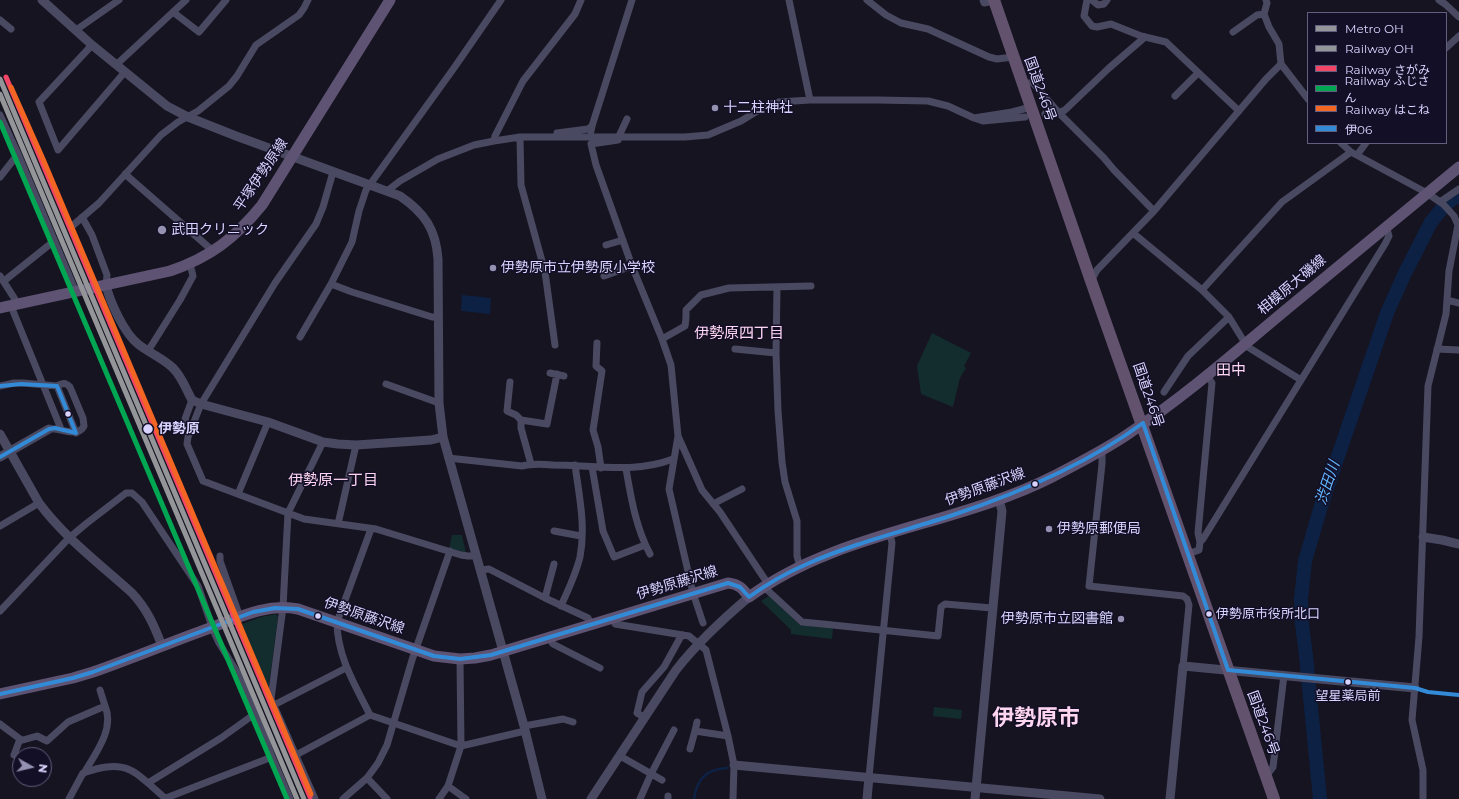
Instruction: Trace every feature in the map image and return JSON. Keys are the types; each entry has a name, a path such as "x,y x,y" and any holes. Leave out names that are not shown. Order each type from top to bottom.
{"highway":[{"name":"国道246号","path":"994,1 1023,85 1028,112 1143,423 1274,799"}],"main road":[{"name":"平塚伊勢原線","path":"10,306 170,271 190,264 213,251 234,236 249,222 262,205 390,0"},
{"name":"相模原大磯線","path":"1143,423 1208,375 1459,167"},
{"name":"伊勢原藤沢線","path":"212,627 269,608 284,607 298,609 434,656 460,659 476,658 728,583 735,583 740,586 750,597 766,585 824,556 999,499 1051,477 1102,450 1132,432 1143,423"},
{"path":"0,694 73,678 212,627"}],"street":[{"path":"42,0 124,73 161,103 188,117 400,196 423,215 431,228 437,244 439,403 443,437 524,728 539,796"},
{"path":"76,30 119,0"},
{"path":"173,12 199,32 226,0"},
{"path":"71,227 99,203 162,135 178,122 198,111 229,86 237,76 256,44 299,14 308,0"},
{"path":"300,337 331,284 352,242 359,211 369,184 454,68 501,0"},
{"path":"494,141 495,136 523,81 575,14 581,0"},
{"path":"557,138 557,133 592,129 632,0"},
{"path":"789,0 810,100"},
{"path":"867,0 886,15 901,23 928,29 989,57 997,59 1013,57"},
{"path":"1087,0 1084,16 1092,26 1097,27 1111,24 1145,37 1166,42 1239,111"},
{"path":"1092,0 1098,4 1104,4 1107,0"},
{"path":"1439,0 1459,18"},
{"path":"116,65 173,12 182,1"},
{"path":"1267,1 1264,14 1269,27 1279,44 1281,64 1307,98"},
{"path":"1233,32 1257,15 1264,14"},
{"path":"0,20 11,28"},
{"path":"1447,47 1459,36"},
{"path":"1045,114 1065,110 1109,68 1145,37"},
{"path":"92,45 39,102 58,150 124,73"},
{"path":"1091,280 1097,270 1154,211 1266,79 1281,64"},
{"path":"1175,96 1198,73"},
{"path":"1023,85 1032,82 1154,211"},
{"path":"387,191 400,181 438,159 474,145 520,137 685,137 708,135 742,121 767,105 779,102 810,100 928,101 948,106 983,121 1028,112"},
{"path":"974,118 1012,112 1028,112"},
{"path":"0,115 76,292"},
{"path":"627,119 619,140 591,144 596,166 632,266 671,365 678,436 669,489 693,593 703,623"},
{"path":"520,137 521,185 545,272 555,345"},
{"path":"1342,144 1354,153 1428,193 1442,203 1453,215 1458,229 1450,265 1446,314 1428,386 1423,537 1412,720 1420,750 1423,770 1423,799"},
{"path":"1202,290 1282,202 1365,144"},
{"path":"0,177 18,154"},
{"path":"333,172 316,224 265,300 201,404 187,444 203,481 304,519 371,529 468,556 476,556"},
{"path":"125,174 213,251"},
{"path":"1442,203 1459,189"},
{"path":"82,217 92,235 107,275 106,285 108,295 128,333 137,343 172,367 182,379 192,400 201,404 268,422 323,442 342,445 431,440 443,437"},
{"path":"1200,542 1386,244 1389,236 1386,226"},
{"path":"1133,233 1202,290 1229,317 1244,344 1301,380"},
{"path":"606,245 623,240"},
{"path":"54,241 2,279 10,306 61,429"},
{"path":"148,351 180,300 193,276 190,264"},
{"path":"604,276 632,266"},
{"path":"331,284 380,301 432,317 438,317"},
{"path":"662,339 685,326 686,310 700,295 729,288 811,286"},
{"path":"777,287 776,353 778,412 782,462 785,482 797,520 797,556 800,567"},
{"path":"1447,300 1459,302"},
{"path":"1164,392 1188,356 1229,317"},
{"path":"597,343 596,366 602,371 593,430 598,447 601,468"},
{"path":"735,349 776,353"},
{"path":"1437,349 1459,350"},
{"path":"510,382 504,405 507,411 516,415 521,420 547,424 557,374"},
{"path":"1188,554 1199,550 1200,542 1198,533 1212,383 1208,375"},
{"path":"0,386 14,383 57,386 63,383 67,384 70,387 84,424 83,429 76,433 61,429 49,429"},
{"path":"386,384 439,403"},
{"path":"57,386 76,433"},
{"path":"190,433 184,419 192,400"},
{"path":"0,457 49,429 57,418"},
{"path":"521,420 521,428 531,464"},
{"path":"238,494 268,422"},
{"path":"0,434 39,503 52,520 70,538 141,602 151,619 162,646"},
{"path":"678,436 702,490 713,504 766,585 802,622 938,636 941,607 945,604 992,608"},
{"path":"315,799 271,699 284,607 288,513 323,442"},
{"path":"338,524 356,445"},
{"path":"1102,450 1102,464 1089,586 1183,596 1188,599 1189,605 1170,799"},
{"path":"448,458 522,466 531,464 575,465 626,469 664,463 673,459"},
{"path":"561,606 577,568 580,556 582,514 575,465"},
{"path":"592,467 603,532 614,557 645,545"},
{"path":"626,469 633,507 645,545 650,554"},
{"path":"713,504 742,489"},
{"path":"0,611 87,522 126,493 132,493 142,502 198,586 212,627 219,643 237,672 256,713 290,799"},
{"path":"975,799 1002,511 999,499"},
{"path":"0,526 39,503"},
{"path":"371,529 337,622 337,636 346,668 370,715 461,746 524,728 563,719 573,722"},
{"path":"554,531 581,536"},
{"path":"867,799 892,543 890,534"},
{"path":"1423,537 1459,544"},
{"path":"343,799 367,778 378,763 387,745 415,650 450,551"},
{"path":"220,556 220,561 228,586 240,617"},
{"path":"544,598 554,564"},
{"path":"480,570 489,568 544,598 588,618 590,625"},
{"path":"591,799 676,670 699,643 750,597"},
{"path":"613,618 615,624 689,636 706,650 734,765 733,799"},
{"path":"645,718 637,713 642,692 664,667 683,635"},
{"path":"548,637 553,644 600,668"},
{"path":"439,799 448,786 461,746 460,659"},
{"path":"1183,666 1415,688"},
{"path":"274,705 346,668"},
{"path":"1266,776 1273,767 1284,675"},
{"path":"69,799 104,739 109,723 108,714 100,690"},
{"path":"0,724 22,740 37,736 48,741 53,740 68,722 105,706"},
{"path":"148,783 221,738 256,713"},
{"path":"296,755 370,715"},
{"path":"690,749 697,722"},
{"path":"640,799 674,730"},
{"path":"695,732 728,736"},
{"path":"17,747 20,739"},
{"path":"84,773 100,767 125,768 131,770 166,798 272,756"},
{"path":"620,756 662,780"},
{"path":"734,765 1100,799"},
{"path":"367,778 388,799"},
{"path":"448,786 466,799"}],"green space":[{"path":"932,333 971,353 964,366 966,368 960,378 953,407 921,394 917,366"},
{"path":"452,535 462,535 466,553 449,549"},
{"path":"769,596 800,625 833,628 832,639 791,634 791,630 761,601"},
{"path":"276,614 278,617 268,692 266,693 242,624 261,617"},
{"path":"934,707 962,710 961,719 933,716"}],"water":[{"path":"462,295 491,298 490,314 461,311"}],"waterway":[{"name":"渋田川","path":"1320,799 1302,624 1301,599 1305,561 1321,506 1387,313 1405,273 1431,222 1451,200 1459,196"},
{"path":"694,799 698,785 704,776 714,770 728,768"}],"metro line":[{"name":"OH","path":"0,79 304,799"}],"rail line":[{"name":"さがみ","path":"6,77 310,797"},
{"name":"はこね","path":"11,87 43,159 311,794"},
{"name":"OH","path":"0,94 297,799"},
{"name":"ふじさん","path":"0,122 287,799"}],"transit line":[{"name":"伊06","path":"0,386 21,384 57,386 76,433 55,428 49,429 0,457"},
{"name":"伊06","path":"1143,423 1228,670"},
{"name":"伊06","path":"0,694 73,678 93,672 253,612 275,608 298,609 434,656 460,659 491,655 728,583 740,587 749,597 770,583 799,567 861,543 953,515 1027,487 1099,452 1143,423"},
{"name":"伊06","path":"1228,670 1415,688 1428,692 1459,695"}],"place":[{"name":"十二柱神社","path":"715,108"},
{"name":"武田クリニック","path":"162,230"},
{"name":"伊勢原市立伊勢原小学校","path":"493,268"},
{"name":"伊勢原","path":"148,429"},
{"name":"伊勢原郵便局","path":"1049,529"},
{"name":"伊勢原市役所北口","path":"1209,614"},
{"name":"伊勢原市立図書館","path":"1121,619"},
{"name":"望星薬局前","path":"1348,682"}],"district":[{"name":"伊勢原四丁目","path":"739,334"},
{"name":"田中","path":"1231,371"},
{"name":"伊勢原一丁目","path":"333,481"},
{"name":"伊勢原市","path":"1036,719"}]}
